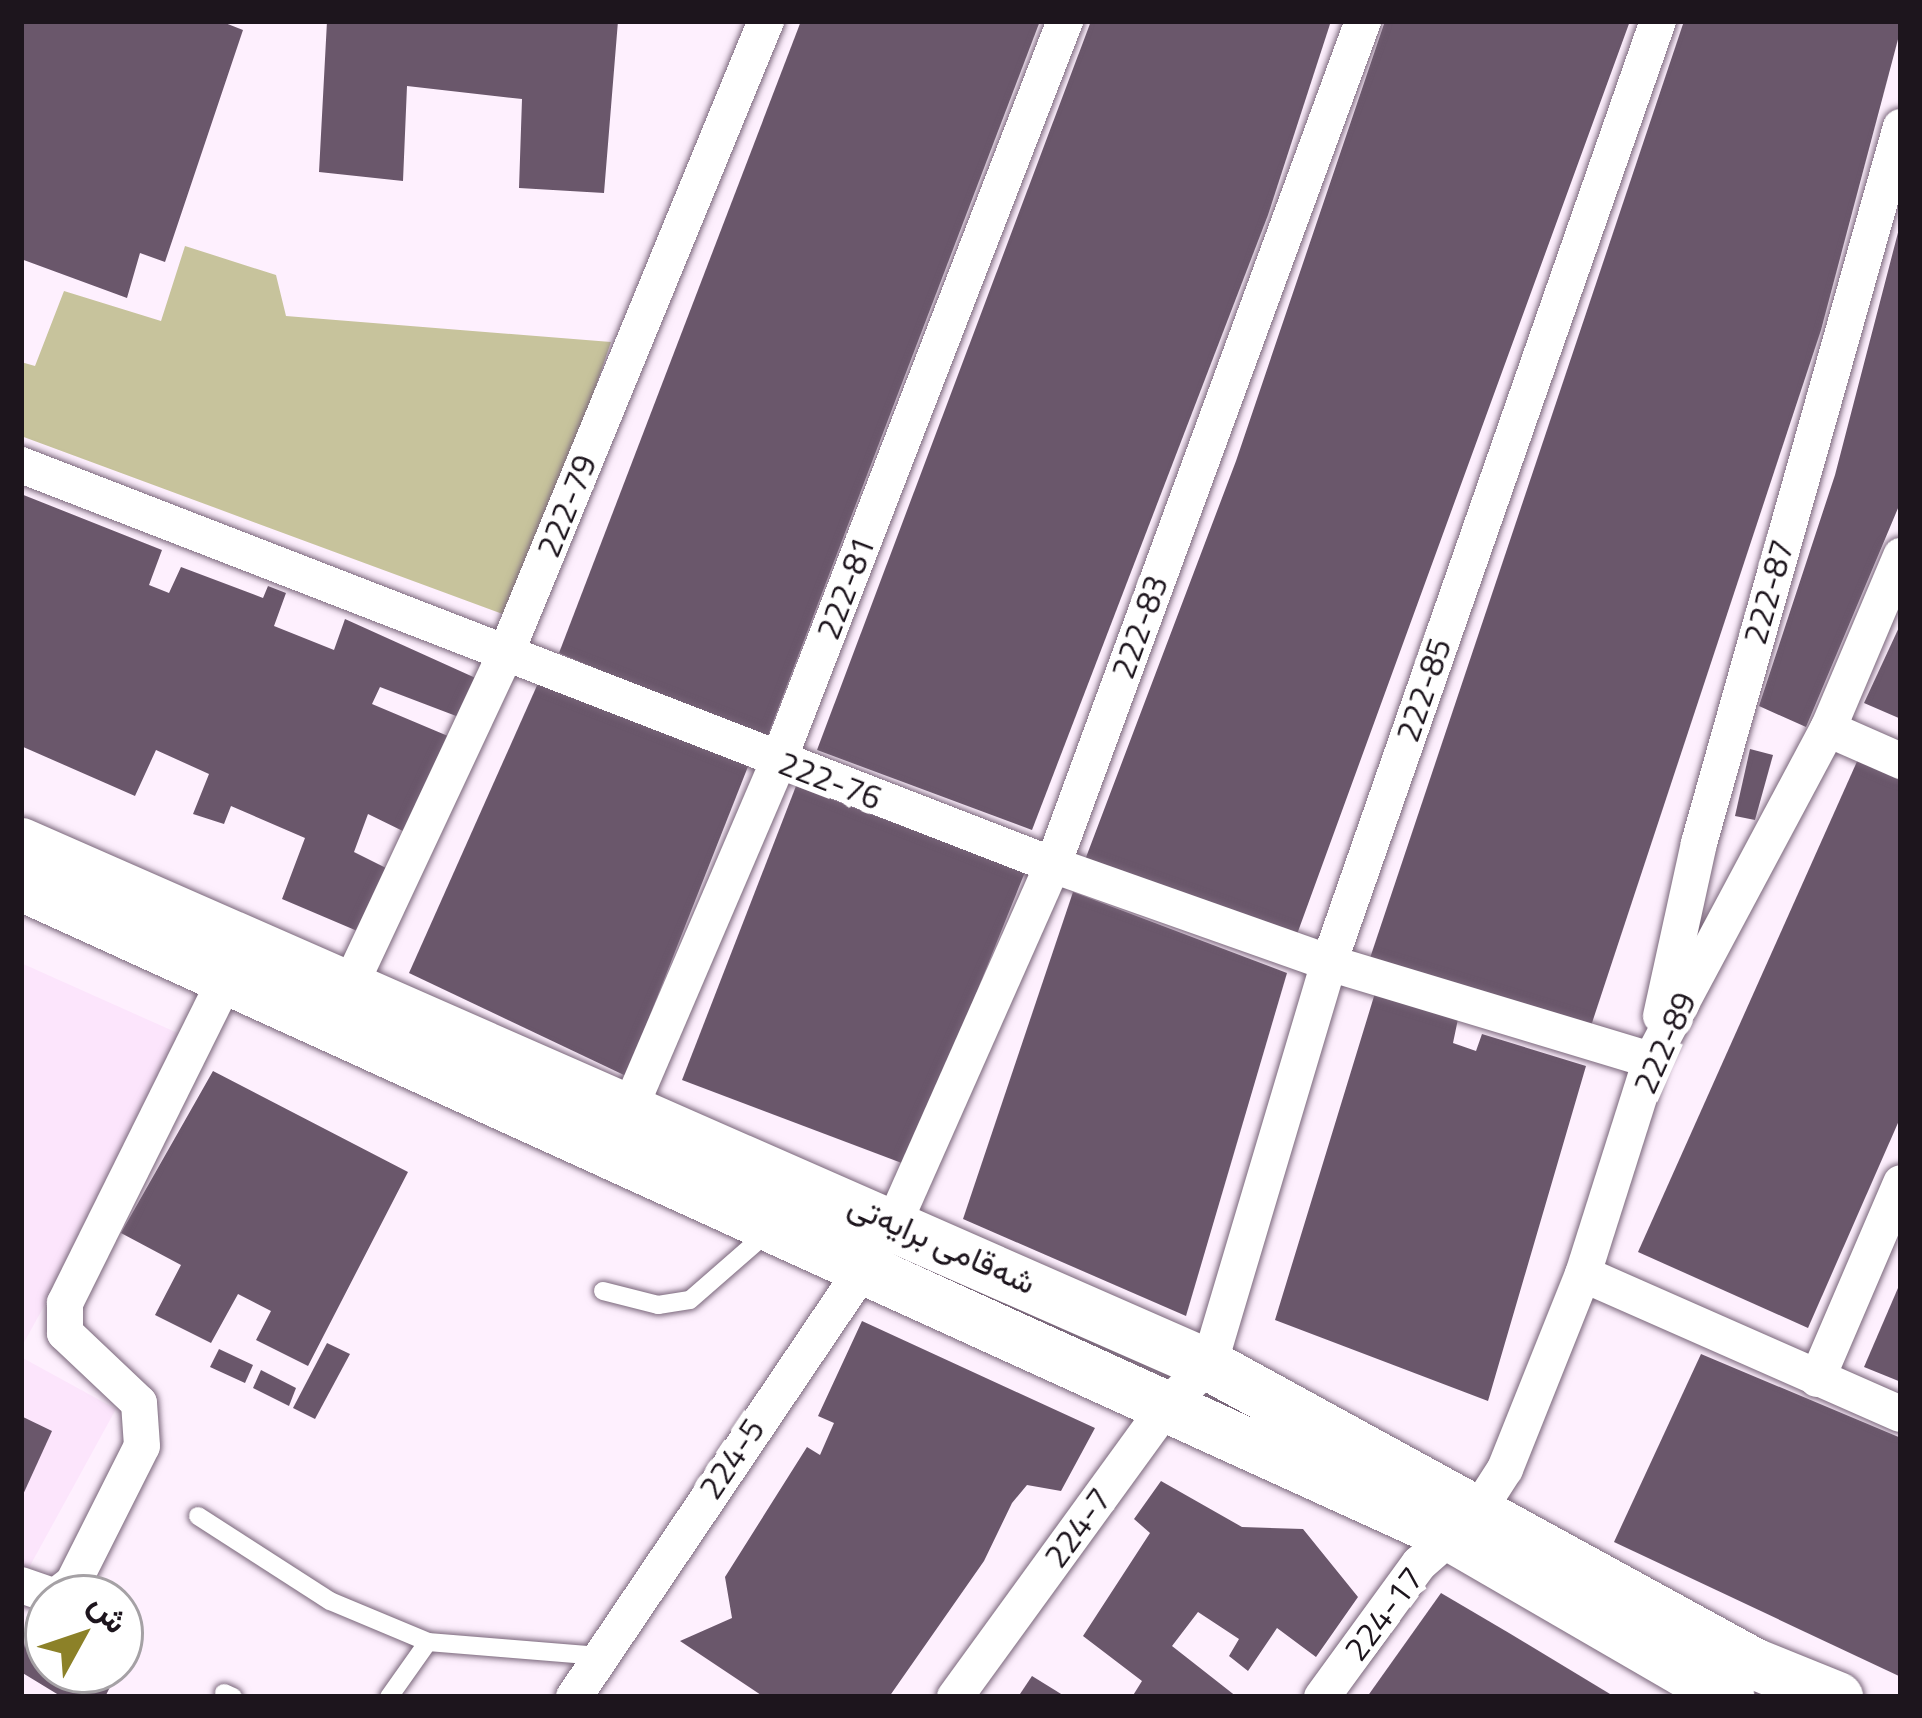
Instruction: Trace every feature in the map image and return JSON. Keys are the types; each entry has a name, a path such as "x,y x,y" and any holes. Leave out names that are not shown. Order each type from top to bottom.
{"main road":[{"name":"شەقامی برایەتی","path":"21,843 342,1004 621,1128 894,1222 1209,1365 1704,1680 1837,1697"},
{"name":"شەقامی برایەتی","path":"21,885 227,977 342,1004"},
{"name":"شەقامی برایەتی","path":"621,1128 776,1223 862,1268 1168,1404 1463,1525"}],"street":[{"name":"222-79","path":"342,1004 506,653 766,21"},
{"name":"222-81","path":"621,1128 778,762 1065,21"},
{"name":"222-83","path":"894,1222 1053,865 1363,21"},
{"name":"222-85","path":"1209,1365 1329,963 1658,21"},
{"name":"222-87","path":"1651,1060 1699,842 1901,127"},
{"name":"222-76","path":"21,465 1053,865 1329,963 1651,1060"},
{"name":"222-89","path":"1463,1525 1505,1469 1583,1274 1651,1060 1828,729 1901,556"},
{"path":"1828,729 1901,761"},
{"path":"21,1585 55,1597 73,1582 142,1446 139,1403 65,1333 64,1303 227,977"},
{"path":"1817,1379 1901,1183"},
{"name":"224-5","path":"587,1684 894,1222"},
{"path":"1583,1274 1901,1414"},
{"name":"224-7","path":"955,1697 1168,1404 1209,1365"},
{"name":"224-17","path":"1322,1697 1419,1564 1463,1525"}],"lane":[{"path":"603,1291 658,1305 690,1300 776,1223"},
{"path":"198,1516 330,1601 428,1642 587,1684"},
{"path":"389,1697 428,1642"}],"shaded area":[{"path":"185,246 276,275 286,316 611,342 516,619 21,436 21,362 35,366 64,291 161,321"},
{"path":"21,963 191,1039 21,1348"},
{"path":"21,1357 116,1409 26,1574 21,1573"}],"building":[{"path":"21,21 220,21 243,30 165,262 140,253 127,298 21,259"},
{"path":"327,21 618,21 604,193 519,188 522,99 407,86 403,181 319,172"},
{"path":"801,21 1040,21 766,740 559,653"},
{"path":"1091,21 1331,21 1268,215 1032,830 817,750"},
{"path":"1385,21 1630,21 1296,937 1085,860 1236,461"},
{"path":"1684,21 1901,21 1901,28 1821,330 1587,1038 1368,964"},
{"path":"1901,221 1901,501 1806,727 1759,706 1835,475"},
{"path":"21,494 162,550 149,585 169,593 181,567 263,598 268,586 286,593 274,626 334,650 345,619 480,680 464,719 380,687 372,704 455,739 411,835 368,814 354,852 388,869 362,933 282,899 305,838 231,806 224,824 193,814 209,774 156,750 135,796 21,746"},
{"path":"1901,623 1901,719 1864,703"},
{"path":"539,681 749,764 626,1076 409,973"},
{"path":"1750,749 1773,755 1755,820 1735,816"},
{"path":"1859,757 1901,778 1901,1116 1808,1328 1638,1252"},
{"path":"796,786 1025,872 907,1165 682,1080"},
{"path":"1073,892 1287,973 1186,1316 963,1219"},
{"path":"1375,993 1458,1019 1453,1043 1476,1051 1482,1034 1586,1066 1488,1401 1275,1320"},
{"path":"213,1071 408,1172 308,1366 256,1340 271,1311 238,1294 211,1343 155,1315 181,1265 121,1233"},
{"path":"1901,1281 1901,1382 1864,1367"},
{"path":"862,1321 1095,1428 1061,1491 1027,1485 1012,1503 984,1561 889,1697 764,1697 680,1641 732,1618 725,1577 807,1447 820,1455 834,1423 818,1416"},
{"path":"327,1343 350,1354 315,1419 293,1408"},
{"path":"219,1349 253,1365 245,1383 210,1367"},
{"path":"1701,1354 1901,1438 1901,1677 1614,1542"},
{"path":"261,1370 296,1388 289,1406 253,1388"},
{"path":"21,1416 52,1431 21,1499"},
{"path":"1161,1481 1242,1527 1303,1529 1358,1597 1316,1657 1277,1628 1248,1671 1229,1656 1239,1639 1198,1612 1172,1646 1237,1697 1132,1697 1142,1681 1083,1636 1150,1533 1134,1519"},
{"path":"1441,1593 1509,1633 1615,1697 1367,1697"},
{"path":"1032,1676 1066,1697 1018,1697"},
{"path":"57,1694 106,1694 105,1697"}]}
